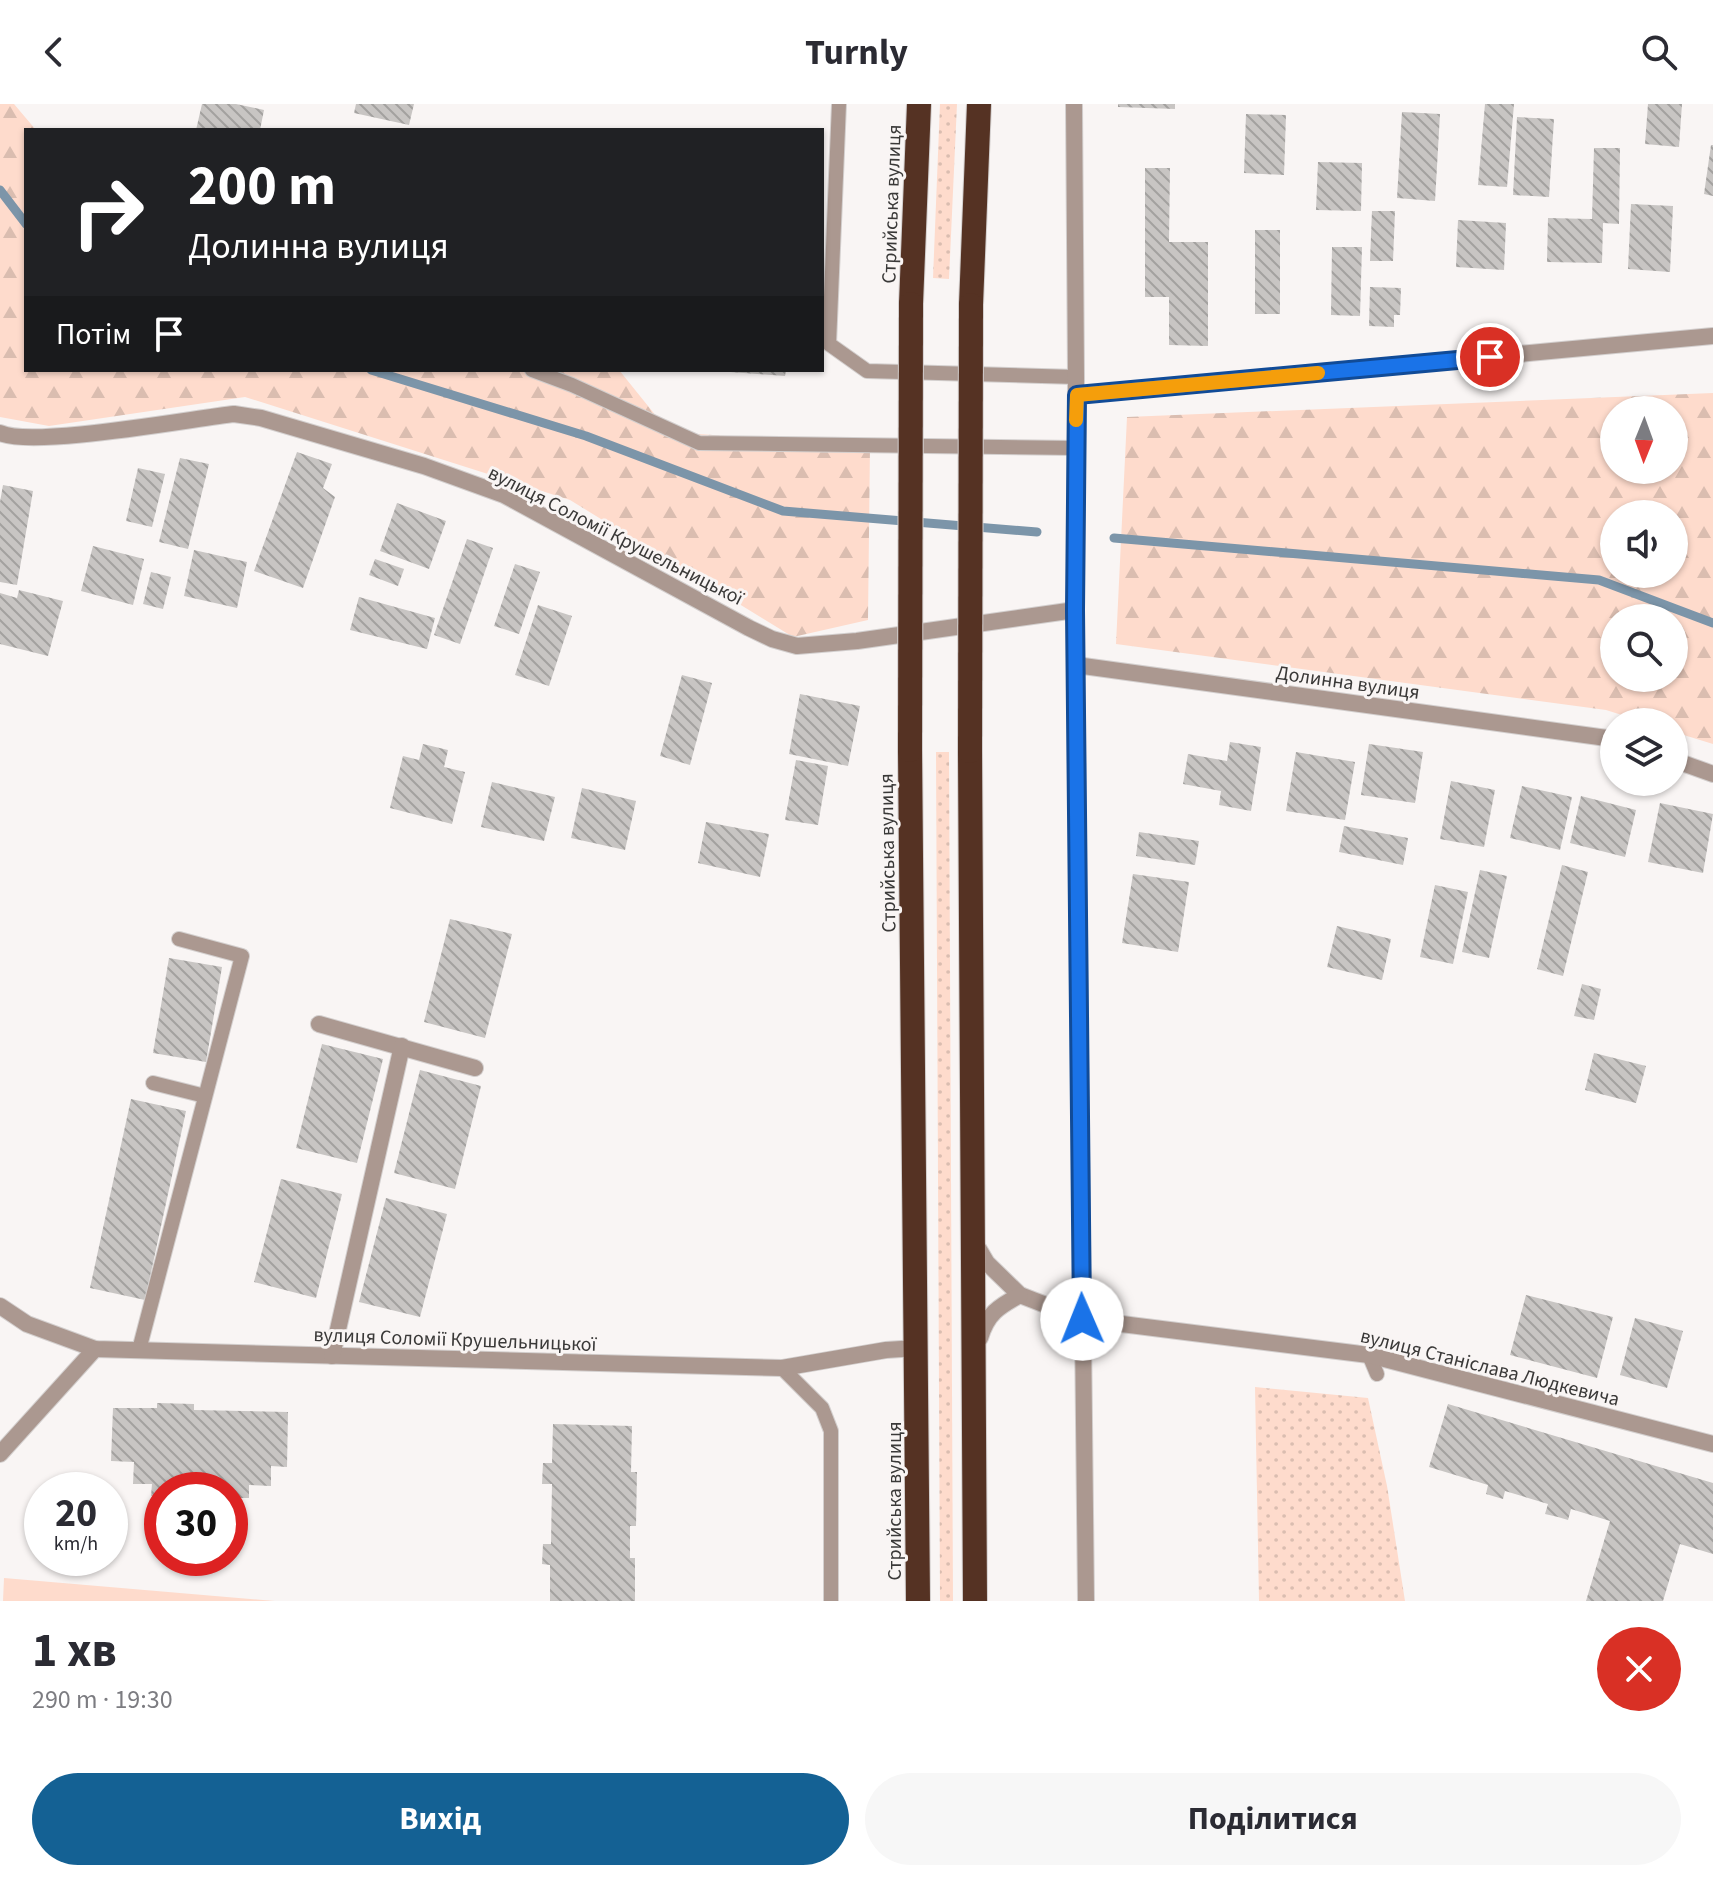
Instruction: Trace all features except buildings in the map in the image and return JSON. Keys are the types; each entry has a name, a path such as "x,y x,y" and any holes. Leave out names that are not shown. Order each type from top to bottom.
{"highway":[{"name":"Стрийська вулиця","path":"918,1601 910,750 911,304 919,104"},
{"path":"975,1601 971,305 979,104"}],"street":[{"path":"1074,104 1077,395 1075,610 1086,1601"},
{"path":"1077,395 1713,336"},
{"name":"вулиця Соломії Крушельницької","path":"0,433 40,438 234,414 261,418 424,466 504,495 749,628 797,646 857,641 1075,610"},
{"name":"Долинна вулиця","path":"1076,665 1600,737"},
{"path":"1688,765 1713,774"},
{"path":"319,1024 475,1068"},
{"path":"332,1356 402,1046"},
{"name":"вулиця Станіслава Людкевича","path":"973,1238 987,1263 1020,1295 1082,1319 1369,1355 1713,1444"},
{"path":"973,1362 985,1320 1003,1304 1020,1295"},
{"name":"вулиця Соломії Крушельницької","path":"0,1306 27,1324 95,1349 782,1368 886,1350 917,1348"},
{"path":"0,1454 95,1349"}],"lane":[{"path":"839,104 829,344 867,371 1076,377"},
{"path":"537,372 699,443 1076,448"},
{"path":"139,1350 242,956 179,939"},
{"path":"153,1083 205,1096"},
{"path":"1369,1355 1377,1374"},
{"path":"782,1368 822,1408 831,1431 831,1601"}],"green space":[{"path":"0,104 14,104 34,128 24,128 24,372 621,372 669,432 870,446 868,620 793,637 570,500 245,397 49,426 0,417"},
{"path":"940,104 957,104 949,279 933,278"},
{"path":"1713,393 1713,744 1688,736 1688,708 1600,709 1116,644 1127,417 1600,398 1600,484 1688,484 1688,396 1640,396"},
{"path":"936,752 949,752 953,1601 940,1601"},
{"path":"1255,1387 1368,1398 1387,1486 1405,1601 1259,1601"},
{"path":"4,1578 275,1601 3,1601"}],"waterway":[{"path":"0,190 24,221"},
{"path":"378,372 586,436 783,511 1037,532"},
{"path":"1114,538 1599,580 1713,623"}],"slow traffic":[{"path":"1076,420 1077,395 1318,373"}],"route":[{"path":"1082,1319 1075,610 1077,395 1490,357"}]}
